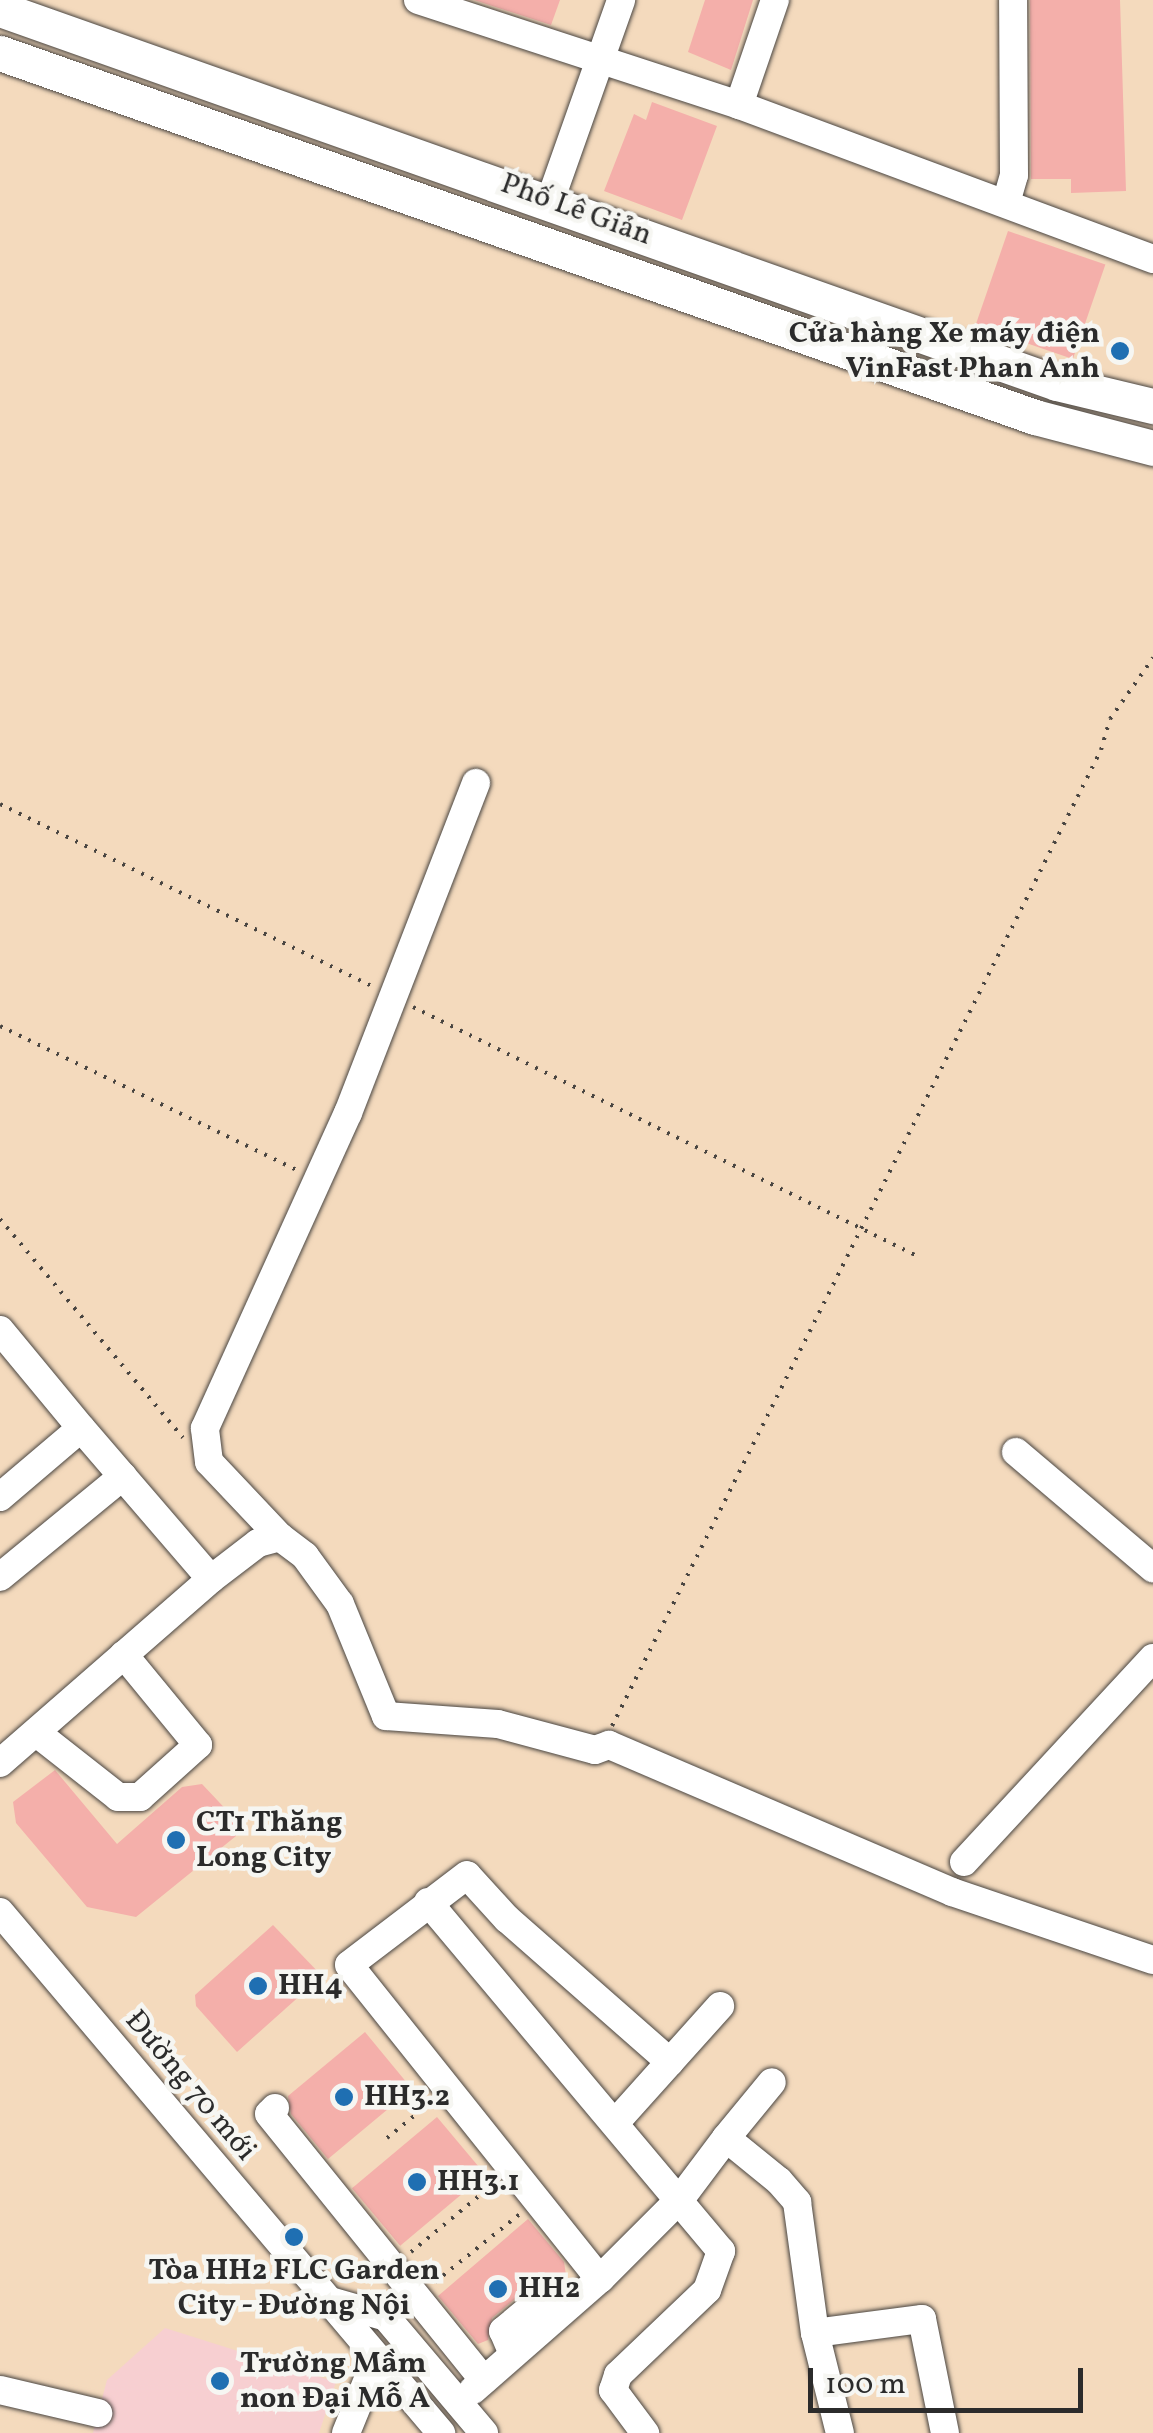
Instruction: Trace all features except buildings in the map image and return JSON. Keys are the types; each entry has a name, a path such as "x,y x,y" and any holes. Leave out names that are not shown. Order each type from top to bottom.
{"main road":[{"name":"Phố Lê Giản","path":"0,9 1057,383 1153,406"},
{"name":"Phố Lê Giản","path":"0,53 1035,417 1153,448"},
{"path":"536,240 550,201"}],"street":[{"path":"418,0 600,64 739,105 1153,259"},
{"path":"550,201 620,0"},
{"path":"739,105 774,0"},
{"path":"1006,203 1014,175 1013,0"},
{"path":"476,784 318,1180 204,1428 209,1462 280,1536 305,1556 340,1604 386,1716 498,1724 594,1750 609,1745 952,1892 1153,1960"},
{"path":"0,1330 212,1580"},
{"path":"0,1497 81,1428"},
{"path":"1016,1452 1153,1568"},
{"path":"0,1577 123,1476"},
{"path":"0,1763 258,1542 280,1536"},
{"path":"38,1734 118,1797 140,1796 198,1744 124,1655"},
{"path":"964,1862 1153,1658"},
{"path":"600,2279 348,1965 467,1875 507,1918 670,2062"},
{"path":"428,1902 721,2251 707,2290 618,2375 613,2390 645,2433"},
{"name":"Đường 70 mới","path":"0,1912 441,2433"},
{"path":"616,2122 720,2006"},
{"path":"458,2403 600,2279 680,2198 772,2082"},
{"path":"275,2108 268,2114 390,2257 484,2380"},
{"path":"726,2138 797,2202 816,2333 840,2433"},
{"path":"330,2301 386,2317 484,2433"},
{"path":"816,2333 922,2319 945,2433"},
{"path":"346,2433 377,2357"},
{"path":"0,2390 90,2409 75,2433"}],"path":[{"path":"594,1750 1101,750 1110,719 1153,658"},
{"path":"0,804 915,1255"},
{"path":"0,1026 318,1180"},
{"path":"0,1220 172,1427 209,1462"},
{"path":"387,2138 447,2088"},
{"path":"390,2257 512,2170"},
{"path":"426,2305 536,2200"}],"shaded area":[{"name":"Trường Mầm non Đại Mỗ A","path":"165,2328 336,2382 319,2433 93,2433 107,2380"}],"place":[{"name":"Cửa hàng Xe máy điện VinFast Phan Anh","path":"1120,351"},
{"name":"CT1 Thăng Long City","path":"176,1840"},
{"name":"HH4","path":"258,1986"},
{"name":"HH3.2","path":"344,2097"},
{"name":"HH3.1","path":"417,2182"},
{"name":"Tòa HH2 FLC Garden City - Đường Nội","path":"294,2237"},
{"name":"HH2","path":"498,2289"},
{"name":"Trường Mầm non Đại Mỗ A","path":"220,2381"}]}
